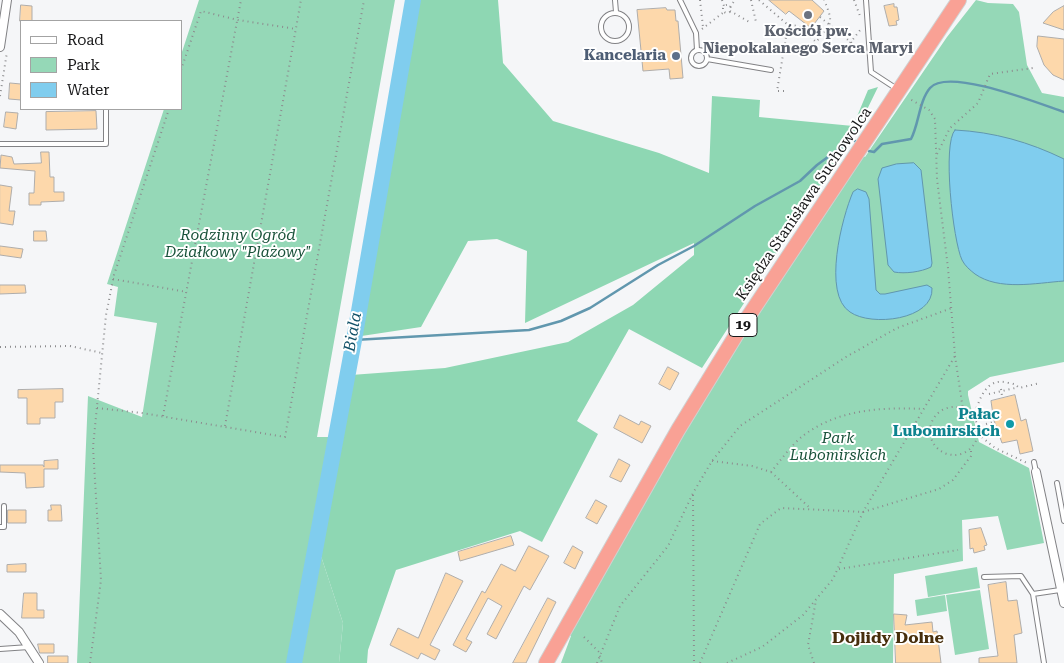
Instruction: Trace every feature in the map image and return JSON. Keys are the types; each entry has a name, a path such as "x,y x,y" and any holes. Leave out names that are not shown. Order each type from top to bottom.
{"highway":[{"name":"Księdza Stanisława Suchowolca","path":"546,663 692,406 738,332 902,93 959,0"}],"street":[{"path":"0,47 7,0"},
{"path":"1036,472 1061,570 1061,590 1064,603"},
{"path":"0,614 19,632 39,663"}],"lane":[{"path":"615,0 616,12"},
{"path":"680,0 696,33 697,50 692,56 694,64 702,65 707,59"},
{"path":"866,0 871,72 902,93"},
{"path":"616,12 626,16 628,32 622,42 616,43 605,38 602,32 602,24 606,17 616,12"},
{"path":"697,50 705,53 707,59"},
{"path":"707,59 771,70"},
{"path":"0,144 106,144 106,110"},
{"path":"1034,462 1036,472"},
{"path":"1057,483 1064,521"},
{"path":"0,527 4,527 4,506"},
{"path":"984,577 1021,576 1033,594 1044,663"},
{"path":"1033,594 1061,590"},
{"path":"0,648 29,647"}],"path":[{"path":"163,416 241,0"},
{"path":"225,426 301,0"},
{"path":"97,408 163,416 285,437 364,0"},
{"path":"700,0 703,27"},
{"path":"722,0 724,12"},
{"path":"696,33 724,12 728,13 734,0"},
{"path":"751,0 756,22"},
{"path":"759,0 788,25 799,26 816,42"},
{"path":"785,43 794,51 810,50 830,26 831,16 824,0"},
{"path":"854,0 862,20"},
{"path":"724,6 751,23"},
{"path":"182,67 201,11 238,20 296,29"},
{"path":"820,17 850,43 870,57"},
{"path":"784,91 777,91 788,25"},
{"path":"850,43 863,26"},
{"path":"937,154 947,132 978,103 986,83 993,72 1009,73 1025,68 1033,68"},
{"path":"902,93 929,110 935,119 938,186 952,308 955,356 963,410"},
{"path":"90,663 101,580 93,447 106,316 113,279 169,110"},
{"path":"113,279 187,292"},
{"path":"597,663 599,652 620,606 668,546 693,493 712,461 740,426 846,357 897,328 952,308"},
{"path":"0,347 70,346 102,353"},
{"path":"726,663 762,646 802,616 839,569 863,512 955,356"},
{"path":"973,417 985,389 991,383 1005,381 1015,383 1019,388 1040,383"},
{"path":"989,394 1015,388"},
{"path":"1001,390 1002,396"},
{"path":"971,448 964,453 948,454 940,451 931,438 932,421 937,415 952,408 963,410 973,417 978,433 995,448 1026,463 1034,462"},
{"path":"771,472 803,436 824,423 872,409 924,409"},
{"path":"986,424 993,422"},
{"path":"700,663 760,524 781,508 863,512 939,489 953,480 971,456 971,448 978,433"},
{"path":"712,461 752,466 771,472 811,509"},
{"path":"693,493 694,663"},
{"path":"839,569 958,550"},
{"path":"814,663 808,645 816,598"},
{"path":"584,637 599,652 602,663"}],"green space":[{"name":"Rodzinny Ogród Działkowy \"Plażowy\"","path":"199,0 395,0 317,437 340,437 320,553 343,623 339,663 77,663 88,396 142,417 157,323 114,316 118,287 107,284 164,110 182,110 182,52"},
{"path":"414,0 498,0 503,63 553,121 659,153 709,173 712,96 760,100 759,117 853,126 868,90 878,87 860,124 702,368 629,329 577,421 598,434 542,542 520,531 396,570 368,650 367,663 339,663 343,623 320,553 351,375 445,368 568,342 633,305 694,255 694,243 525,323 527,251 497,239 468,241 421,327 355,337"},
{"name":"Park Lubomirskich","path":"976,0 988,3 1013,4 1019,12 1027,65 1042,93 1064,97 1064,362 990,377 968,391 979,442 1029,468 1044,543 1007,550 998,516 962,520 963,561 894,574 893,663 561,663 571,636 569,635 683,432 793,259 947,37"},
{"path":"977,567 980,588 928,597 925,576"},
{"path":"980,590 989,649 955,655 946,595"},
{"path":"945,595 947,611 917,616 915,600"}],"water":[{"path":"955,130 984,133 1011,139 1064,159 1064,281 1018,285 995,283 975,274 962,260 955,234 950,193 949,153 951,139"},
{"path":"914,163 921,170 932,263 931,267 927,269 903,273 894,272 888,265 878,179 882,168 896,164"},
{"path":"858,189 866,192 869,199 876,290 880,294 885,294 927,285 932,288 930,299 923,307 912,314 900,318 872,319 860,317 850,312 842,303 837,289 837,255 844,219 853,192"}],"building":[{"name":"Kościół pw. Niepokalanego Serca Maryi","path":"769,0 812,0 824,11 811,28 789,11 786,14"},
{"path":"894,4 894,7 897,7 899,20 896,21 897,25 889,26 884,6"},
{"path":"21,5 32,6 32,20 20,20"},
{"path":"1064,6 1064,30 1043,23 1053,12"},
{"path":"666,8 667,10 675,10 676,21 678,21 683,78 670,79 669,69 643,71 637,10"},
{"path":"1038,36 1064,39 1064,80 1053,75 1044,65 1037,47"},
{"path":"10,83 20,84 20,100 9,99"},
{"path":"96,111 97,129 46,130 46,112"},
{"path":"6,112 18,113 16,129 4,127"},
{"path":"41,152 49,152 50,177 54,177 54,192 64,192 64,201 41,202 41,205 29,205 29,193 34,193 35,171 0,168 1,155 12,157 14,164 41,163"},
{"path":"0,185 12,187 9,211 15,211 13,225 0,223"},
{"path":"34,231 46,231 47,241 34,241"},
{"path":"0,246 23,249 21,258 0,255"},
{"path":"0,285 25,285 26,293 0,294"},
{"path":"668,367 679,373 670,390 659,384"},
{"path":"63,389 63,402 55,402 55,418 40,418 40,424 27,424 27,398 18,398 18,390"},
{"name":"Pałac Lubomirskich","path":"1015,395 1021,421 1026,419 1033,451 1020,454 1017,440 1002,443 992,415 991,401"},
{"path":"620,415 639,425 641,421 651,426 642,443 614,428"},
{"path":"619,459 630,465 621,482 610,477"},
{"path":"58,460 58,469 44,469 44,487 26,488 25,473 0,472 0,465 43,465 44,467 44,461"},
{"path":"596,500 607,506 597,524 586,518"},
{"path":"51,505 61,505 62,521 48,521 48,510 51,510"},
{"path":"8,510 26,510 26,523 8,523"},
{"path":"981,528 987,545 984,546 985,550 974,553 973,548 970,549 969,530"},
{"path":"511,536 514,545 460,561 458,552"},
{"path":"529,546 549,556 530,590 524,586 496,639 487,634 502,606 488,598 466,639 472,642 466,652 453,645 482,591 485,593 501,564 515,571"},
{"path":"573,546 583,552 575,569 564,563"},
{"path":"26,564 26,572 7,572 7,565"},
{"path":"446,573 463,581 430,645 440,650 435,660 421,653 418,659 390,645 398,628 418,638"},
{"path":"1006,582 1008,601 1017,600 1022,633 1014,635 1017,663 979,663 979,658 998,656 988,585"},
{"path":"24,593 37,593 37,610 44,610 44,618 22,618"},
{"path":"548,598 556,602 526,663 513,663"},
{"path":"894,614 907,615 905,625 932,622 933,632 937,631 941,663 896,663"},
{"path":"38,644 54,644 54,653 40,653"},
{"path":"48,656 68,656 68,663 48,663"}],"waterway":[{"name":"Biala","path":"294,663 354,340 413,0"},
{"path":"869,151 874,152 882,144 911,139 926,93 930,88 940,83 974,84 1016,95 1064,112"},
{"path":"354,340 529,330 561,321 590,308 658,265 694,246 755,206 800,181 817,165 851,140 855,141"}],"place":[{"name":"Kościół pw. Niepokalanego Serca Maryi","path":"808,15"},
{"name":"Kancelaria","path":"676,56"},
{"name":"Pałac Lubomirskich","path":"1010,424"}],"district":[{"name":"Dojlidy Dolne","path":"888,638"}]}
